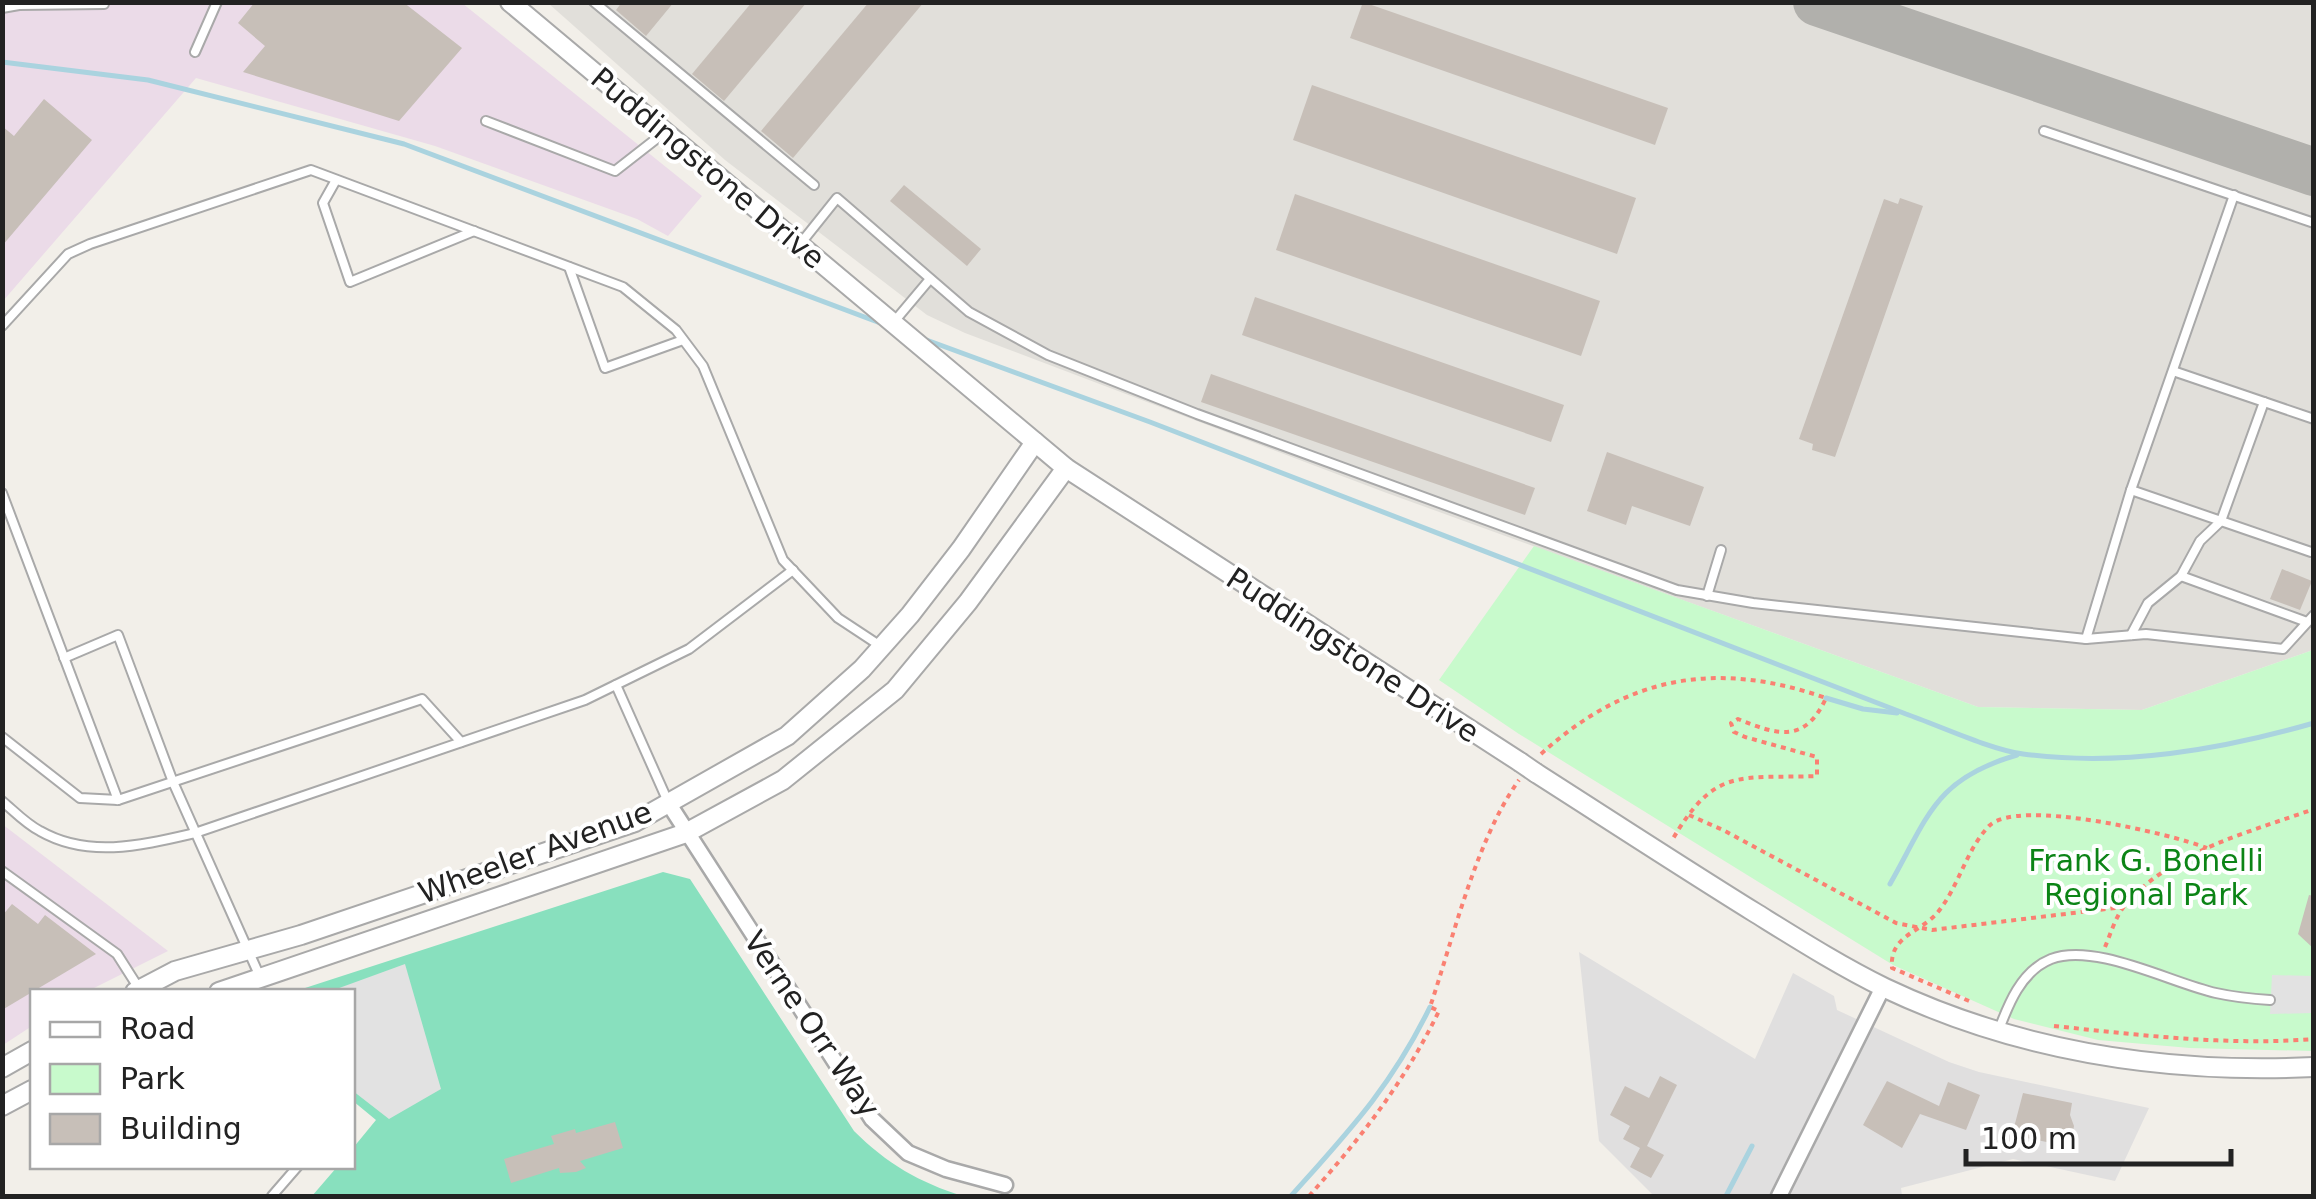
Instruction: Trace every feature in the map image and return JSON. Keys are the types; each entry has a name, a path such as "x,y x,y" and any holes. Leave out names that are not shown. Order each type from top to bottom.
{"street":[{"name":"Puddingstone Drive","path":"510,2 1066,468 1809,946 1883,987 1998,1032 2077,1052 2210,1068 2314,1067"},
{"name":"Wheeler Avenue","path":"141,989 175,971 250,950 636,822 787,736 882,647 961,549 1034,442"},
{"name":"Wheeler Avenue","path":"228,989 686,833 783,780 894,690 968,602 1066,468"},
{"name":"Verne Orr Way","path":"669,804 872,1118 908,1152 946,1169 1005,1185"},
{"path":"1779,1196 1883,987"},
{"path":"2,1068 30,1052"},
{"path":"3,1105 30,1091"}],"lane":[{"path":"195,52 217,2"},
{"path":"594,2 814,185"},
{"path":"2,8 104,4"},
{"path":"486,121 615,170 664,132"},
{"path":"2044,131 2314,223"},
{"path":"2,326 68,254 310,170 622,287 676,330 703,366 783,560 838,618 882,647"},
{"path":"336,180 323,203 350,282 474,231"},
{"path":"2086,639 2131,490 2234,195"},
{"path":"800,245 837,198 970,312 1048,355 1678,590 2086,639 2130,635 2283,649 2310,618 2181,576"},
{"path":"568,266 604,368 683,340"},
{"path":"892,323 930,279"},
{"path":"2172,371 2314,418"},
{"path":"2130,635 2148,602 2181,576 2200,541 2221,522 2264,402"},
{"path":"2131,490 2313,551"},
{"path":"2,494 118,800"},
{"path":"1707,596 1721,550"},
{"path":"2,801 39,831 83,848 134,846 195,833 585,700 689,649 793,570"},
{"path":"64,658 118,635 195,833 260,978"},
{"path":"616,685 669,804"},
{"path":"2,737 80,798 118,800 422,699 462,742"},
{"path":"2,871 117,954 136,989"},
{"path":"1998,1032 2008,1003 2030,974 2050,960 2075,955 2100,958 2215,993 2270,1000"},
{"path":"272,1196 295,1169"}],"path":[{"path":"1664,855 1688,815 1711,788 1734,779 1817,776 1817,758 1745,737 1734,732 1731,723 1738,719 1772,732 1794,732 1814,720 1826,698"},
{"path":"2100,958 2123,907 2147,885 2207,848 2314,809"},
{"path":"1688,815 1896,923 1932,930 2123,907"},
{"path":"1309,1196 1356,1144 1403,1080 1439,1011 1430,1007"}],"shaded area":[{"path":"3,3 462,3 702,196 668,236 637,219 435,146 196,78 3,301"},
{"path":"548,3 2313,3 2313,650 2142,710 1978,707 1384,492 965,333 927,315 725,160"},
{"path":"2,824 168,951 92,989 30,989 30,1027 3,1045"},
{"path":"1579,952 1755,1059 1793,973 1834,996 1837,1010 1949,1062 1979,1072 2149,1108 2115,1181 2013,1159 1901,1188 1902,1196 1654,1196 1599,1141"},
{"path":"405,964 441,1089 389,1119 355,1093 355,989 336,989"},
{"path":"2272,975 2313,976 2313,1013 2270,1014"}],"green space":[{"name":"Frank G. Bonelli Regional Park","path":"1534,546 1978,707 2142,710 2313,650 2313,1051 2190,1048 2098,1040 2014,1019 1893,965 1519,734 1439,680"},
{"path":"663,872 690,879 854,1131 904,1171 963,1196 312,1196 335,1169 355,1169 355,1146 376,1120 355,1103 355,989 305,988"}],"building":[{"path":"255,2 403,2 462,48 399,121 243,72 265,46 238,23"},
{"path":"622,2 674,2 646,36 616,10"},
{"path":"752,2 807,2 724,101 692,74"},
{"path":"869,2 924,2 793,158 761,131"},
{"path":"1363,2 1668,108 1655,145 1350,38"},
{"path":"1312,85 1636,198 1617,254 1293,140"},
{"path":"44,99 92,140 2,246 2,126 14,136"},
{"path":"904,185 981,249 967,266 890,201"},
{"path":"1295,194 1600,301 1581,356 1276,250"},
{"path":"1900,198 1923,206 1835,457 1812,450 1813,444 1799,439 1884,199 1898,204"},
{"path":"1255,297 1564,405 1551,442 1242,335"},
{"path":"1211,374 1535,488 1525,515 1201,402"},
{"path":"1607,452 1704,487 1690,526 1632,506 1626,525 1587,511"},
{"path":"2282,569 2312,581 2300,610 2270,599"},
{"path":"2309,895 2314,896 2314,949 2298,934"},
{"path":"12,904 38,924 45,915 96,954 37,989 30,989 30,993 2,1010 2,916"},
{"path":"1660,1076 1677,1085 1647,1146 1664,1155 1651,1178 1630,1167 1640,1148 1623,1139 1630,1126 1610,1115 1625,1086 1649,1098"},
{"path":"1887,1081 1939,1106 1948,1082 1980,1095 1966,1130 1920,1114 1902,1148 1863,1125"},
{"path":"2023,1093 2072,1103 2071,1142 2066,1146 2012,1135"},
{"path":"615,1122 623,1148 580,1161 586,1168 576,1172 560,1173 559,1168 511,1183 504,1159 554,1144 551,1136"}],"waterway":[{"path":"2,62 148,80 404,144 883,324"},
{"path":"921,338 2010,751 2060,758 2170,754 2314,723"},
{"path":"1826,698 1863,709 1897,713"},
{"path":"1890,884 1926,819 1951,788 1968,776 2017,755"},
{"path":"1291,1196 1384,1085 1430,1007"},
{"path":"1726,1196 1752,1146"}],"taxiway":[{"path":"1817,2 2314,172"}]}
